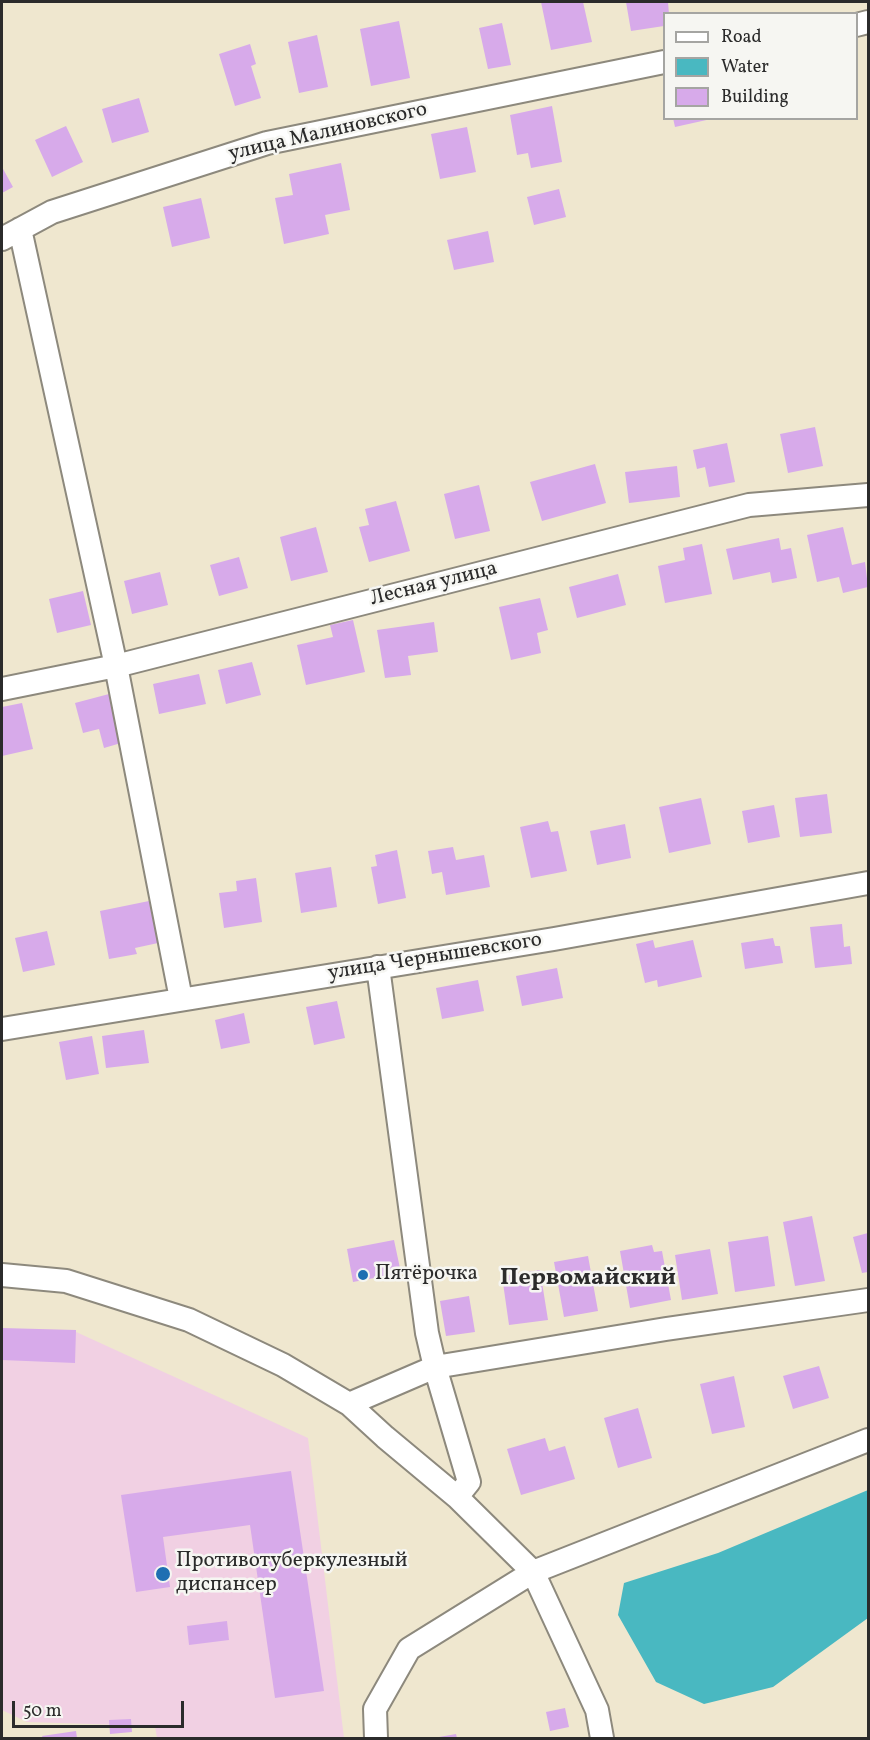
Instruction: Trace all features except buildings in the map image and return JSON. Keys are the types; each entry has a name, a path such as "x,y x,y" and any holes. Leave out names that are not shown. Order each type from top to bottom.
{"street":[{"name":"улица Малиновского","path":"11,234 52,212 267,143 663,62"},
{"path":"11,234 116,666 181,999"},
{"name":"Лесная улица","path":"2,689 116,666 748,505 868,495"},
{"name":"улица Чернышевского","path":"2,1029 554,939 868,883"},
{"path":"378,967 427,1333 469,1482 458,1497"},
{"path":"2,1275 66,1281 189,1320 283,1365 349,1404 458,1497 533,1572 597,1710 602,1738"},
{"path":"349,1404 435,1367 666,1329 868,1300"},
{"path":"376,1738 375,1709 409,1649 533,1572 868,1440"}],"shaded area":[{"name":"Противотуберкулезный диспансер","path":"2,1330 74,1331 308,1438 344,1738 157,1738 155,1726 27,1722 2,1710"}],"water":[{"path":"868,1490 868,1618 773,1687 704,1704 656,1682 618,1615 624,1583 718,1553"}],"place":[{"name":"Пятёрочка","path":"363,1275"},
{"name":"Противотуберкулезный диспансер","path":"163,1574"}],"district":[{"name":"Первомайский","path":"588,1280"}]}
